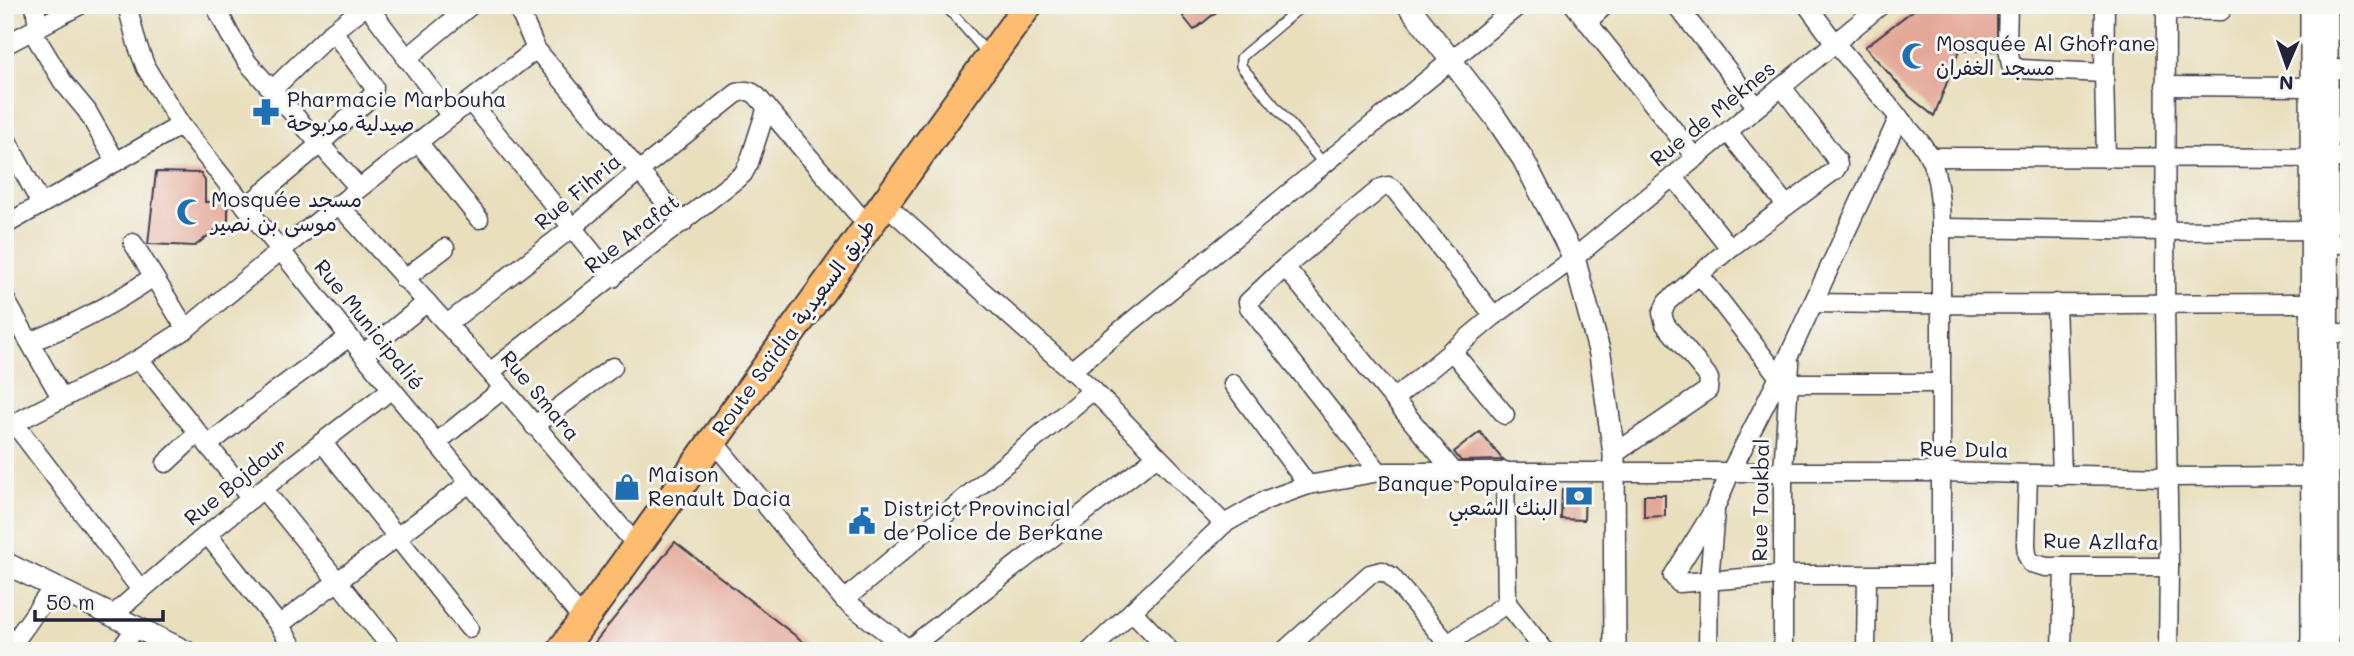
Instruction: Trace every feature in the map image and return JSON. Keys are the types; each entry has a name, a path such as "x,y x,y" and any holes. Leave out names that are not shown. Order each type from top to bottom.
{"highway":[{"name":"Route Saïdia طريق السعيدية","path":"561,651 1028,5"}],"street":[{"path":"35,5 35,30 62,82 84,106 116,162"},
{"path":"5,46 80,5"},
{"name":"Rue Municipalié","path":"127,5 136,44 146,68 181,125 468,484 583,620"},
{"path":"215,5 248,63 359,188"},
{"path":"273,89 333,31 367,5 451,116"},
{"path":"406,59 471,5"},
{"path":"517,5 536,49 683,223"},
{"path":"1408,5 1523,159 1574,258 1600,354 1614,463 1615,651"},
{"path":"1071,371 1519,5"},
{"path":"1574,5 1696,158"},
{"path":"1587,22 1605,5"},
{"path":"1676,5 1758,107"},
{"path":"1807,5 1835,43 1931,157 1939,193 1941,651"},
{"name":"Rue de Meknes","path":"1394,399 1494,316 1574,258 1881,5"},
{"path":"2008,5 2007,42 2011,65 2021,69 2104,73"},
{"path":"2105,5 2106,158"},
{"path":"2311,5 2311,87 2329,158 2338,244 2320,303 2338,333 2328,651"},
{"path":"2312,651 2312,476 2320,303 2311,230 2329,158 2338,69 2327,5"},
{"path":"2168,651 2166,7 2221,11"},
{"path":"246,207 321,143 375,92 333,31"},
{"path":"141,590 10,426 139,359 186,329 338,204 536,49"},
{"path":"2165,86 2311,87"},
{"path":"1614,463 1708,390 1707,374 1665,324 1662,313 1667,302 1730,248 1835,170 1838,165 1782,87"},
{"name":"Rue Fihria","path":"447,324 573,227 737,93 751,91 767,107"},
{"path":"470,101 613,278"},
{"path":"767,107 868,226"},
{"name":"Rue Arafat","path":"490,372 743,174 767,107"},
{"path":"1899,117 1791,349 1784,380 1730,473 1715,509 1673,576 1679,583 1782,575 1941,575"},
{"path":"5,225 181,125"},
{"path":"1728,132 1786,205"},
{"path":"5,137 41,204"},
{"path":"418,142 479,219"},
{"path":"1931,157 2329,158"},
{"path":"1673,176 1730,248"},
{"path":"1379,472 1249,307 1250,298 1381,188 1388,186 1395,190 1494,316"},
{"path":"884,203 1093,390 1224,524"},
{"name":"Rue Smara","path":"338,204 490,372 637,546"},
{"path":"1941,228 2165,232 2311,230"},
{"path":"133,243 186,329"},
{"path":"404,279 444,248"},
{"path":"1285,267 1453,471"},
{"path":"1700,275 1784,380"},
{"path":"30,342 90,316 153,276"},
{"path":"5,299 62,399"},
{"path":"363,354 427,302"},
{"path":"1813,303 2320,303"},
{"path":"2056,303 2062,476"},
{"path":"166,463 272,393 349,337"},
{"path":"1451,350 1505,415"},
{"path":"139,359 203,439 338,580 394,651"},
{"path":"534,425 613,367"},
{"path":"1784,380 1941,383"},
{"name":"Rue Toukbal","path":"1783,651 1784,380"},
{"path":"1233,384 1308,485"},
{"path":"436,443 503,388"},
{"name":"Rue Bojdour","path":"112,616 207,534 392,389"},
{"path":"844,600 1093,390"},
{"path":"713,441 844,600 909,650 1156,457"},
{"path":"322,442 469,628"},
{"name":"Rue Dula","path":"1090,651 1224,524 1266,500 1308,485 1379,472 1505,471 1614,463 1730,473 2312,476"},
{"path":"1505,471 1507,603 1545,651"},
{"name":"Rue Azllafa","path":"2028,474 2026,544 2031,563 2036,566 2064,568 2169,567"},
{"path":"279,625 468,484"},
{"path":"1708,651 1709,580 1715,509"},
{"path":"207,534 279,625 296,651"},
{"path":"5,563 185,651"},
{"path":"2062,651 2064,568"},
{"path":"1284,651 1370,574 1382,571 1391,576 1448,648 1507,603"},
{"path":"1866,651 1867,576"},
{"path":"8,651 54,586"},
{"path":"1132,611 1170,651"},
{"path":"119,651 136,628"}],"lane":[{"path":"945,5 991,57"},
{"path":"1303,5 1246,53 1241,58 1241,66 1324,164"}],"building":[{"path":"1174,5 1225,5 1194,30"},
{"name":"Mosquée Al Ghofrane مسجد الغفران","path":"1920,5 1997,5 1997,51 1959,51 1934,116 1909,96 1865,47"},
{"name":"Mosquée مسجد موسى بن نصير","path":"156,172 201,173 205,181 205,202 228,202 228,220 195,246 148,244"},
{"path":"1480,432 1503,460 1461,461 1454,452"},
{"path":"1562,489 1585,490 1584,520 1561,519"},
{"path":"1644,495 1665,495 1665,516 1644,517"},
{"path":"675,542 815,651 588,651"}],"place":[{"name":"Mosquée Al Ghofrane مسجد الغفران","path":"1915,56"},
{"name":"Pharmacie Marbouha صيدلية مربوحة","path":"266,112"},
{"name":"Mosquée مسجد موسى بن نصير","path":"190,212"},
{"name":"Maison Renault Dacia","path":"627,487"},
{"name":"Banque Populaire البنك الشعبي","path":"1579,496"},
{"name":"District Provincial de Police de Berkane","path":"862,521"}]}
